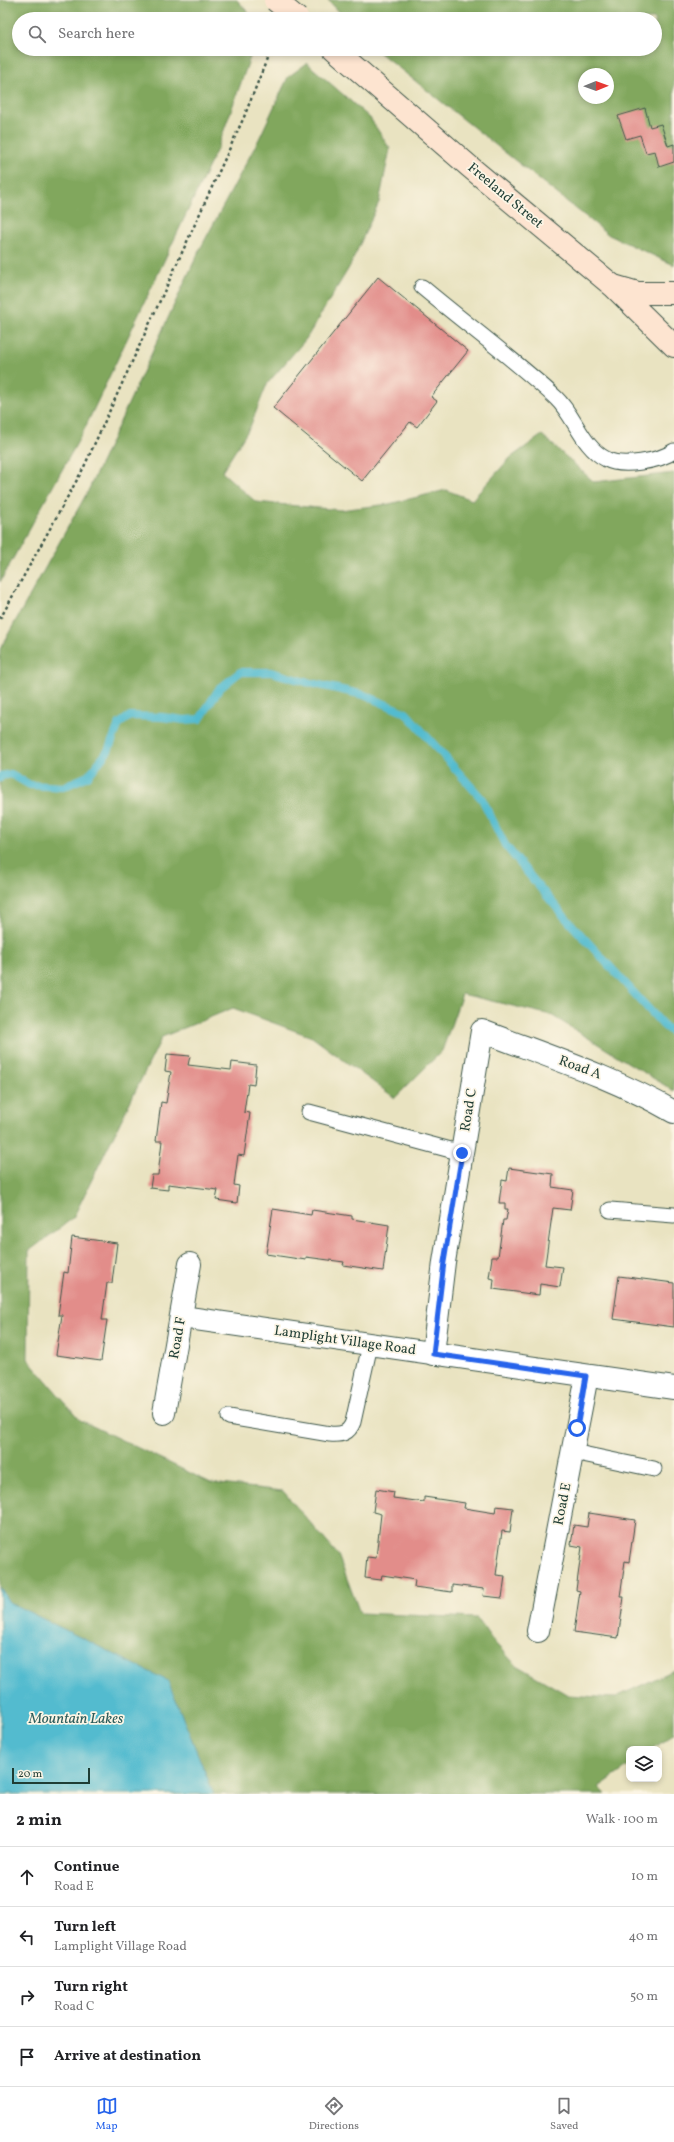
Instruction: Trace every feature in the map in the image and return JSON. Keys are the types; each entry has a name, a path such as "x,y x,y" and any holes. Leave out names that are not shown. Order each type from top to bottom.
{"main road":[{"path":"275,0 290,12"},
{"name":"Freeland Street","path":"342,56 470,167 613,286 674,346"},
{"path":"613,286 638,294 674,293"}],"street":[{"name":"Road A","path":"482,1031 604,1076 643,1094 674,1112"},
{"name":"Road C","path":"433,1354 444,1262 482,1031"},
{"name":"Road F","path":"164,1413 182,1317 190,1264"},
{"name":"Lamplight Village Road","path":"182,1317 674,1388"},
{"name":"Road E","path":"538,1631 573,1452 586,1376"}],"lane":[{"path":"422,287 557,399 584,438 596,451 607,459 633,463 656,458 674,451"},
{"path":"309,1112 462,1153"},
{"path":"610,1210 674,1215"},
{"path":"229,1417 330,1434 346,1433 350,1431 370,1345"},
{"path":"573,1452 654,1469"}],"path":[{"path":"0,619 83,469 244,117 268,56"}],"green space":[{"path":"0,0 237,0 248,12 12,12 12,56 250,56 218,147 83,432 0,582"},
{"path":"328,0 674,0 674,265 609,235 384,56 662,56 662,12 339,12"},
{"path":"307,63 370,118 390,149 379,202 350,266 306,339 267,384 250,427 222,472 256,502 340,510 389,504 446,490 472,500 510,458 542,435 594,482 674,473 674,1091 551,1015 462,994 442,1051 395,1098 312,1037 233,1008 162,1037 73,1218 29,1251 28,1359 80,1420 211,1483 283,1491 338,1555 360,1613 477,1618 493,1641 516,1665 568,1695 614,1698 674,1670 674,1733 657,1746 626,1746 626,1768 599,1787 606,1794 154,1794 0,1627 0,649 88,491 199,251 259,139 288,77"}],"water":[{"name":"Mountain Lakes","path":"0,1588 9,1602 168,1681 214,1794 0,1794"}],"building":[{"path":"645,108 650,127 661,124 668,146 674,144 674,162 659,167 655,151 646,153 640,135 626,139 618,116"},
{"path":"378,277 468,351 431,397 437,401 417,427 410,422 362,481 273,408"},
{"path":"167,1054 190,1056 188,1065 231,1070 232,1062 256,1065 254,1085 248,1084 244,1112 250,1113 244,1156 238,1155 234,1185 239,1186 237,1203 216,1200 218,1190 168,1184 168,1190 150,1188 152,1175 158,1175 162,1141 156,1141 161,1102 166,1103 171,1072 165,1071"},
{"path":"509,1168 553,1174 552,1187 573,1190 570,1210 553,1208 545,1265 563,1267 560,1287 540,1284 539,1295 493,1289 494,1279 489,1278 492,1257 498,1257 503,1220 506,1220 508,1209 505,1209 505,1203 499,1203 502,1180 507,1181"},
{"path":"273,1209 311,1215 312,1210 352,1216 352,1219 389,1225 383,1271 343,1265 344,1262 306,1257 306,1260 266,1254"},
{"path":"72,1237 117,1243 112,1283 107,1283 102,1320 107,1320 101,1361 56,1355 62,1315 58,1315 64,1272 68,1273"},
{"path":"619,1276 674,1283 674,1327 613,1319"},
{"path":"376,1489 394,1492 393,1498 424,1502 424,1497 465,1503 464,1508 495,1513 496,1506 513,1508 510,1532 502,1531 496,1575 505,1576 502,1598 483,1596 484,1589 452,1585 452,1592 414,1587 415,1580 382,1575 381,1580 365,1578 367,1557 376,1558 381,1514 373,1512"},
{"path":"589,1513 635,1520 629,1562 625,1561 620,1597 624,1597 618,1638 574,1632 580,1591 576,1590 582,1547 571,1545 574,1525 587,1527"}],"waterway":[{"path":"0,778 1,776 11,774 30,785 63,787 88,776 108,751 119,724 130,716 162,717 184,720 200,719 219,689 240,672 271,672 306,682 364,695 406,713 482,799 505,845 531,877 563,915 664,1026 674,1034"}],"route":[{"path":"462,1153 444,1262 433,1354 586,1376 577,1428"}]}
